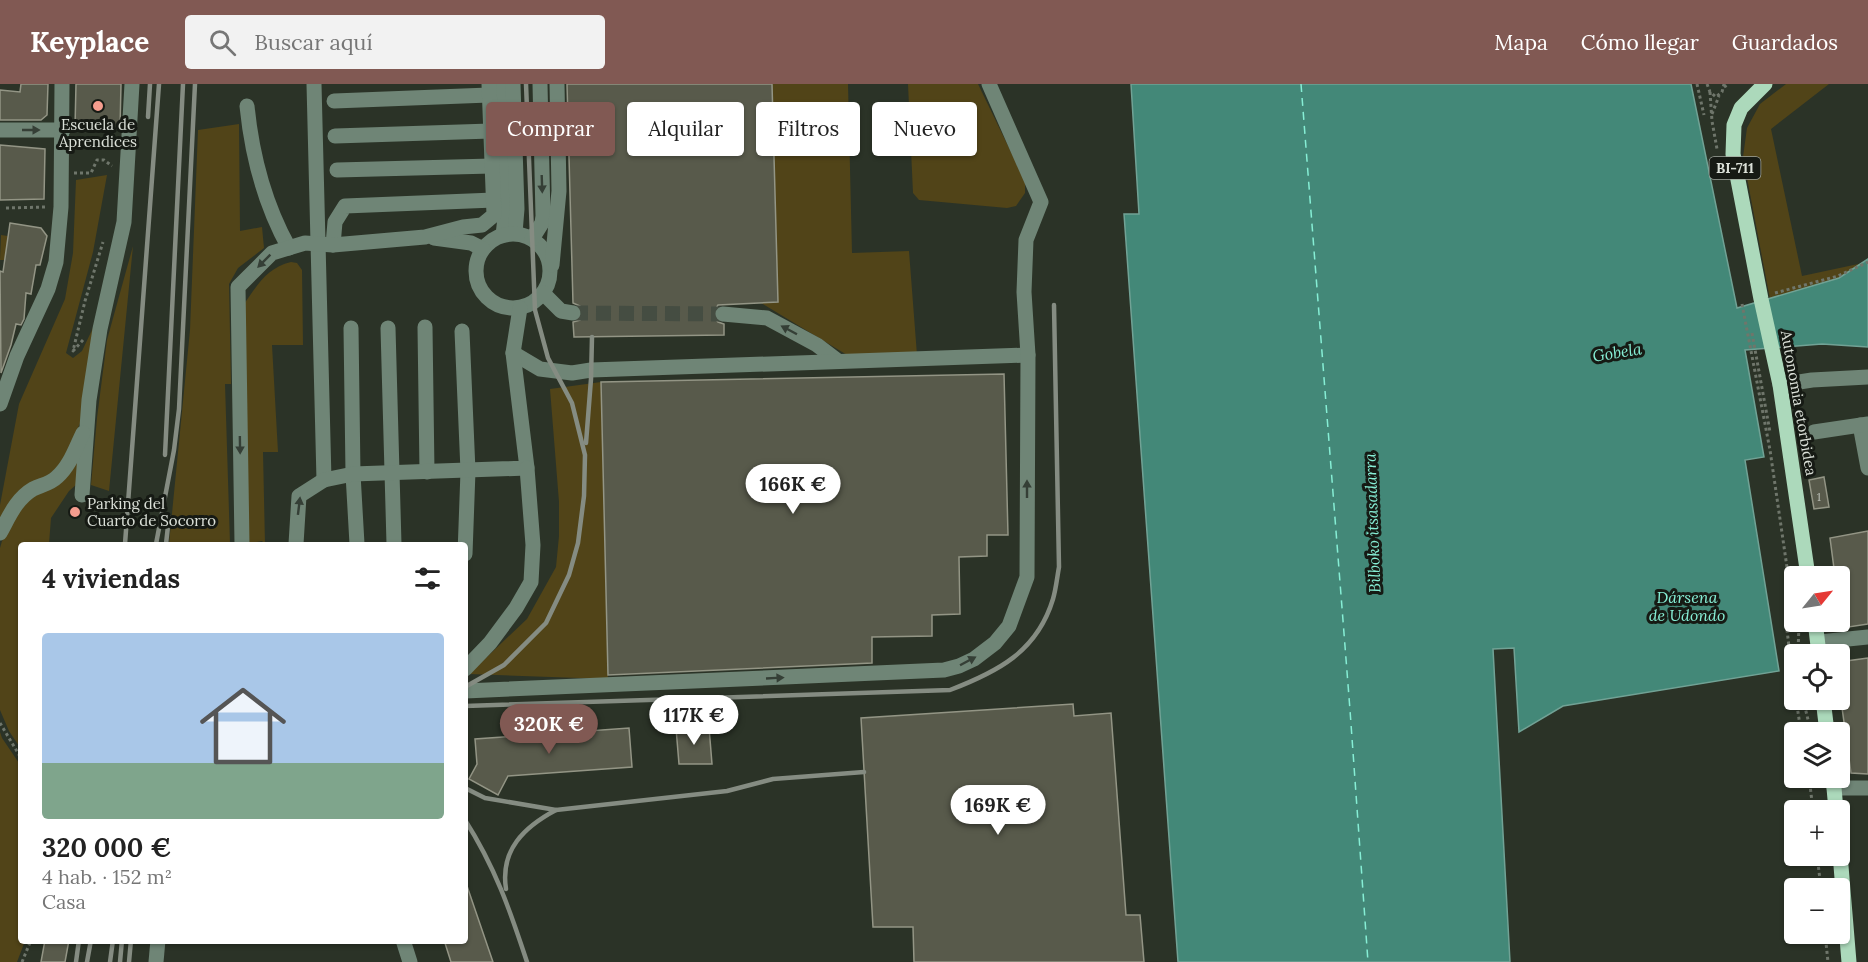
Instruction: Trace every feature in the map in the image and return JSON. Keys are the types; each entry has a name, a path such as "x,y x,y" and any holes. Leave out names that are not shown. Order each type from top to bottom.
{"main road":[{"name":"Autonomia etorbidea","path":"1765,84 1741,108 1734,125 1733,154 1753,256 1764,293 1806,566"},
{"path":"1841,866 1850,962"}],"street":[{"path":"0,404 17,356 48,290 56,262 61,207 62,84"},
{"path":"81,495 87,423 100,329 124,222 132,84"},
{"path":"314,84 325,244 324,480"},
{"path":"501,84 509,234"},
{"path":"509,234 517,209 513,84"},
{"path":"532,239 542,223 543,216 540,84"},
{"path":"551,268 545,251 532,239 509,234 493,240 483,249 476,270 478,285 488,299 503,307 520,308 539,298 549,284 555,242 559,191 557,84"},
{"path":"468,692 918,672 959,666 974,659 995,643 1009,626 1027,578 1028,355 1024,292 1026,240 1041,202 989,84"},
{"path":"334,100 489,90"},
{"path":"247,106 259,178 269,207 289,248"},
{"path":"0,130 63,136"},
{"path":"335,136 486,131"},
{"path":"242,542 238,287 272,253 305,243 325,244 425,237 463,227 482,225 494,215 492,156"},
{"path":"337,170 492,166"},
{"path":"325,244 345,206 494,200"},
{"path":"425,237 471,243 483,249"},
{"path":"543,293 561,311 573,313"},
{"path":"468,666 490,643 516,608 531,582 533,544 527,468 513,353 520,308"},
{"path":"723,314 767,318 817,345 838,362"},
{"path":"351,327 353,474 357,542"},
{"path":"424,327 427,472"},
{"path":"388,328 394,542"},
{"path":"462,331 468,471 465,542"},
{"path":"513,353 540,369 572,373 591,370 1028,355"},
{"path":"1780,385 1812,380 1868,377"},
{"path":"0,533 20,499 57,477 66,466 87,423"},
{"path":"1814,432 1864,424 1868,468"},
{"path":"296,542 299,496 324,480 353,474 527,468"},
{"path":"1837,644 1868,637"},
{"path":"1850,785 1868,788"},
{"path":"156,962 158,944"},
{"path":"404,944 410,962"}],"path":[{"path":"1697,84 1704,115"},
{"path":"1707,84 1710,92 1712,121"},
{"path":"1711,115 1724,86 1729,84"},
{"path":"1710,92 1719,96"},
{"path":"63,136 130,138"},
{"path":"62,173 91,173 98,160 110,163 115,171"},
{"path":"6,208 61,207"},
{"path":"83,339 73,351 104,238"},
{"path":"1764,293 1776,293 1839,276 1868,262"},
{"path":"1742,304 1770,450 1791,595 1787,630 1789,644"},
{"path":"0,723 18,753"},
{"path":"22,962 29,944"},
{"path":"1826,944 1828,962"}],"shaded area":[{"path":"772,84 848,84 848,102 772,102"},
{"path":"908,84 978,84 1025,181 1025,193 1016,206 1007,208 919,200 913,193 911,156 977,156 977,102 909,102"},
{"path":"1786,84 1829,84 1771,129 1802,276 1863,263 1839,278 1770,299 1743,157 1747,128 1760,104"},
{"path":"239,124 240,231 262,227 264,248 238,268 229,284 231,384 225,384 230,542 169,542 190,330 198,130"},
{"path":"774,156 850,156 852,253 909,251 917,355 857,361 761,303 778,301"},
{"path":"107,175 93,252 66,353 73,358 82,351 101,311 81,421 64,461 0,519 0,505 19,404 65,299 73,253 76,180"},
{"path":"1,235 8,236 5,260 0,260"},
{"path":"133,246 109,491 91,485 97,418 107,340"},
{"path":"297,263 302,270 303,345 272,345 278,452 263,452 265,542 246,542 242,307 268,274 282,265"},
{"path":"601,382 608,679 469,674 527,619 556,567 559,502 550,389"},
{"path":"78,456 77,484 69,491 51,518 49,542 18,542 18,744 0,710 0,548 12,520 43,486"},
{"path":"0,732 18,762 18,944 24,944 17,962 0,962"}],"water":[{"path":"1131,84 1691,84 1737,308 1839,278 1868,259 1868,347 1822,344 1745,350 1764,457 1745,460 1779,671 1563,706 1519,732 1514,648 1493,649 1510,962 1178,962 1124,214 1139,214"}],"building":[{"path":"21,84 48,84 47,115 41,120 0,120 0,90 20,92"},
{"name":"Escuela de Aprendices","path":"76,84 121,84 120,129 75,127"},
{"path":"567,84 772,84 772,102 756,102 756,156 774,156 778,302 718,305 713,313 714,318 724,324 724,335 574,337 573,322 580,320 583,314 580,306 573,303 569,156 615,156 615,102 567,102"},
{"path":"0,145 45,149 44,199 0,200"},
{"path":"10,223 41,228 47,236 40,265 36,265 31,294 26,293 24,319 21,325 16,324 1,373 0,271 3,272"},
{"path":"1004,374 1008,535 987,535 987,556 959,557 960,614 932,615 932,636 872,637 872,663 608,675 601,382"},
{"path":"1824,477 1829,507 1814,509 1809,480"},
{"path":"1868,531 1868,624 1850,627 1850,566 1834,566 1830,538"},
{"path":"1868,658 1868,774 1851,773 1850,722 1844,722 1842,710 1850,710 1850,660"},
{"path":"1073,704 1074,716 1111,713 1126,915 1140,915 1144,962 914,962 913,927 873,927 861,718"},
{"path":"709,727 712,764 679,764 676,728"},
{"path":"629,728 632,767 508,776 498,795 469,779 477,764 475,739"},
{"path":"468,889 493,962 451,962 445,944 468,944"},
{"path":"44,944 68,944 65,962 41,962"}],"ferry route":[{"path":"1301,84 1368,962"}],"tunnel":[{"path":"573,313 723,314"}],"railway":[{"path":"148,117 150,84"},
{"path":"125,542 159,84"},
{"path":"165,455 183,84"},
{"path":"156,542 174,450 179,409 195,84"},
{"path":"468,685 504,665 546,623 569,575 578,543 584,496 585,455 572,403 548,358 535,310 526,84"},
{"path":"468,706 950,690 984,676 1013,658 1037,633 1046,617 1053,599 1059,567 1054,305"},
{"path":"586,443 592,337"},
{"path":"166,542 169,517"},
{"path":"468,790 485,798 556,810 727,791 773,779 864,772"},
{"path":"506,889 507,863 517,841 534,824 556,810"},
{"path":"468,825 501,889 527,962"},
{"path":"76,962 78,944"},
{"path":"87,962 90,944"},
{"path":"110,962 112,944"},
{"path":"120,962 122,944"},
{"path":"129,962 131,944"}],"place":[{"name":"Escuela de Aprendices","path":"98,106"},
{"name":"Parking del Cuarto de Socorro","path":"75,512"}],"water label":[{"name":"Gobela","path":"1617,352"},
{"name":"Bilboko itsasadarra","path":"1372,523"},
{"name":"Dársena de Udondo","path":"1687,606"}]}
